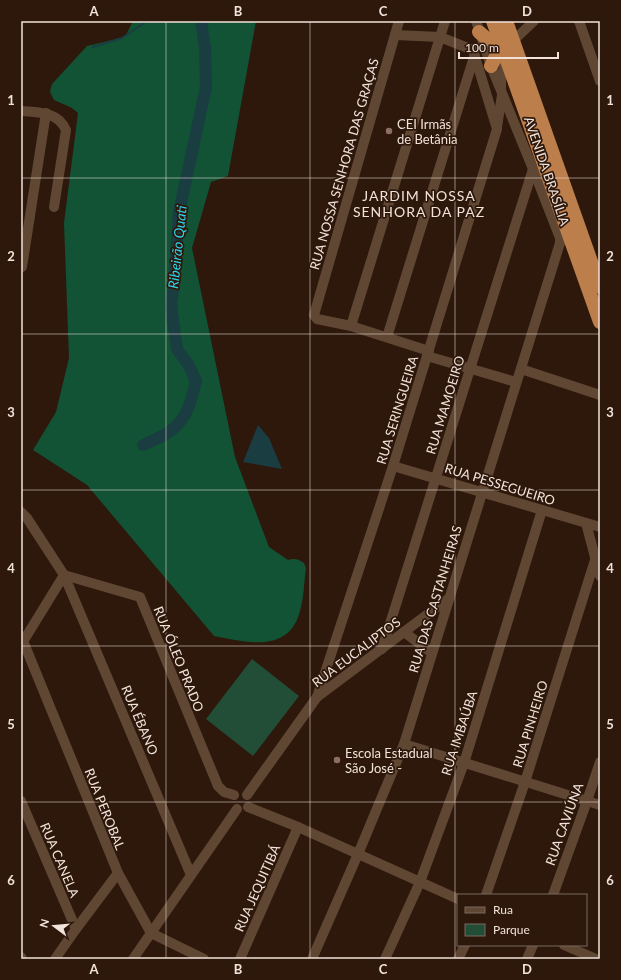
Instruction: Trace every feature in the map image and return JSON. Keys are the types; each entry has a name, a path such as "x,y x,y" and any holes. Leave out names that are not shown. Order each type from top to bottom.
{"highway":[{"name":"AVENIDA BRASÍLIA","path":"494,21 508,36 600,287"},
{"path":"478,27 486,38 508,36"},
{"name":"AVENIDA BRASÍLIA","path":"508,36 600,322"},
{"path":"491,66 508,36"}],"street":[{"name":"RUA NOSSA SENHORA DAS GRAÇAS","path":"351,326 317,319 314,315 399,21"},
{"path":"445,21 351,326 387,337 428,354 516,382"},
{"path":"508,36 534,21"},
{"path":"579,21 600,81"},
{"name":"AVENIDA BRASÍLIA","path":"478,27 491,66 560,238"},
{"path":"395,35 440,37 473,50 497,129"},
{"name":"RUA SERINGUEIRA","path":"317,697 393,466 497,129 502,93 501,78 508,36"},
{"path":"592,57 600,49"},
{"path":"387,337 474,57"},
{"path":"21,111 49,114 62,123 66,130 54,207"},
{"path":"22,267 49,114"},
{"name":"RUA MAMOEIRO","path":"382,648 533,169"},
{"name":"RUA DAS CASTANHEIRAS","path":"312,959 404,744 448,599 559,248 560,238"},
{"path":"521,369 600,395"},
{"name":"RUA PESSEGUEIRO","path":"393,466 600,527"},
{"name":"RUA IMBAÚBA","path":"385,959 420,882 464,763 542,510"},
{"name":"RUA ÉBANO","path":"21,512 27,518 64,575 191,875"},
{"path":"586,523 600,576"},
{"name":"RUA PINHEIRO","path":"486,894 525,782 595,560"},
{"path":"22,640 64,575"},
{"name":"RUA ÓLEO PRADO","path":"64,575 140,597 218,786 224,792 234,795"},
{"name":"RUA EUCALIPTOS","path":"248,795 317,697 448,599"},
{"path":"404,632 432,653"},
{"name":"RUA PEROBAL","path":"22,640 118,874 151,933"},
{"path":"404,744 600,805"},
{"name":"RUA CAVIÚNA","path":"553,894 600,762"},
{"path":"240,792 248,795 250,799 248,807 243,810 234,807 232,801 234,795 240,792"},
{"name":"RUA CANELA","path":"21,801 76,929"},
{"path":"248,807 298,827 457,899"},
{"path":"133,959 237,809"},
{"name":"RUA JEQUITIBÁ","path":"240,959 298,827"},
{"path":"55,959 118,874"},
{"path":"151,933 204,959"},
{"path":"458,959 464,946"},
{"path":"527,959 533,946"},
{"path":"566,946 596,959 600,951"}],"green space":[{"path":"133,21 256,21 228,176 211,182 192,248 235,457 269,547 288,560 295,559 304,563 306,568 300,611 294,625 286,634 265,642 239,641 214,636 87,485 33,450 56,412 69,358 64,223 78,113 72,108 54,100 50,92 52,84 87,46 125,37"},
{"path":"252,659 299,696 253,756 206,719"}],"water":[{"path":"258,425 269,438 282,469 243,462"}],"waterway":[{"path":"93,47 122,38 147,21"},
{"name":"Ribeirão Quati","path":"143,445 166,434 178,424 189,407 196,381 188,364 177,349 171,306 179,212 206,87 205,48 201,21"}],"place":[{"name":"CEI Irmãs de Betânia","path":"389,131"},
{"name":"Escola Estadual São José -","path":"337,760"}],"district":[{"name":"JARDIM NOSSA SENHORA DA PAZ","path":"419,204"}]}
